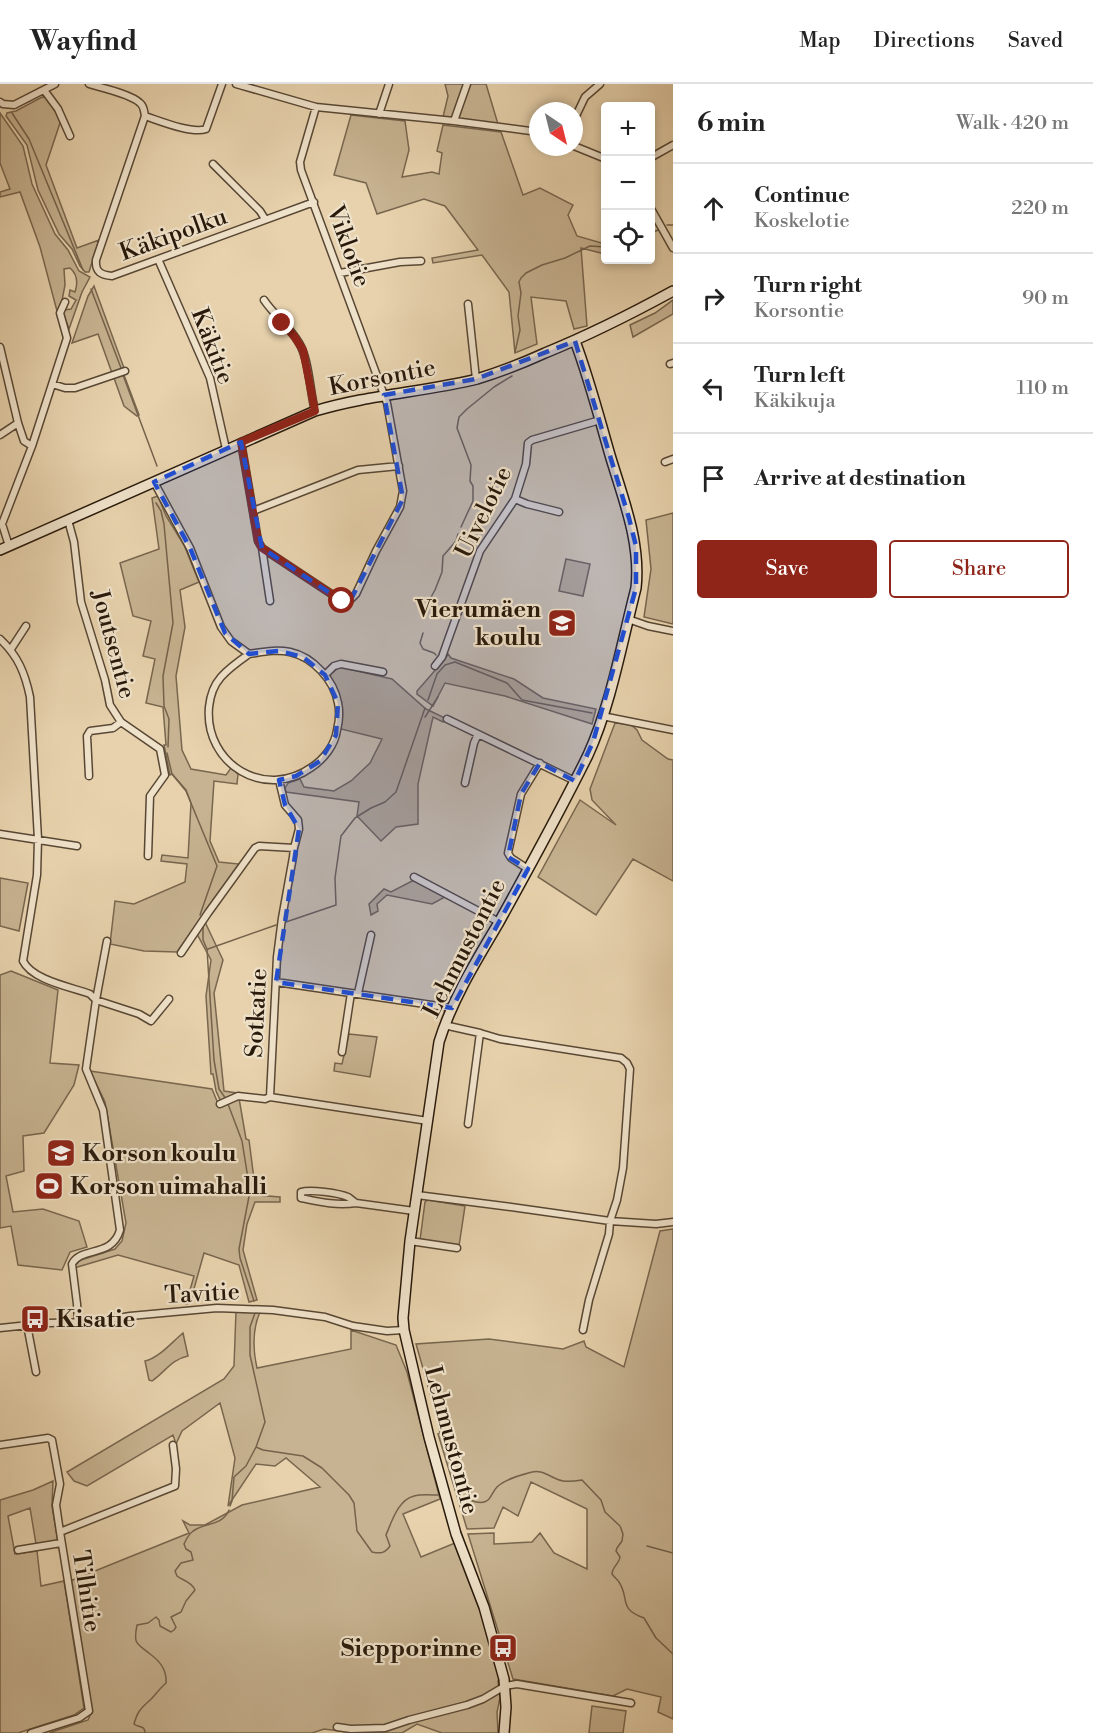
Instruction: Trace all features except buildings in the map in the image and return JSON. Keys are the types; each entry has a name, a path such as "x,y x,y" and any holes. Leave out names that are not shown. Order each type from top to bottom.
{"main road":[{"name":"Korsontie","path":"4,548 315,411 384,395 476,379 574,341 618,321 673,291"},
{"name":"Lehmustontie","path":"504,1733 505,1686 484,1607 450,1514 429,1437 403,1318 414,1211 439,1042 444,1025 483,948 575,781 593,742 636,588 638,572 636,546 582,359 574,341"}],"street":[{"path":"0,102 14,105 55,84"},
{"path":"89,84 111,87 139,101 144,107 145,116 201,131 206,129 222,84"},
{"path":"237,84 316,107 529,131"},
{"path":"379,114 389,84"},
{"path":"454,121 467,84"},
{"path":"583,102 600,84"},
{"path":"44,90 58,109 70,136"},
{"name":"Viklotie","path":"262,548 342,601 349,602 356,594 400,507 403,491 384,395 301,170 300,162 316,107"},
{"name":"Käkipolku","path":"145,116 96,260 98,272 103,275 111,276 314,202"},
{"path":"654,156 673,145"},
{"path":"583,150 601,157"},
{"path":"213,164 266,219"},
{"path":"653,210 673,248"},
{"name":"Käkitie","path":"158,259 210,378 226,449"},
{"path":"340,273 400,262 421,261"},
{"path":"264,300 300,344 315,411"},
{"path":"4,548 2,524 32,446 67,338 60,313 65,302"},
{"path":"468,304 476,379"},
{"path":"0,347 18,423 24,441 32,446"},
{"path":"52,384 75,388 125,371"},
{"name":"Uivelotie","path":"435,666 445,649 480,551 515,499 526,464 528,443 600,420"},
{"path":"0,435 18,423"},
{"path":"241,442 270,601"},
{"path":"665,462 673,459"},
{"path":"253,510 358,470 399,466"},
{"path":"154,482 190,548 221,627 231,641 249,654"},
{"path":"515,499 560,512"},
{"name":"Joutsentie","path":"68,520 74,542 84,614 105,680 110,705 121,722 158,747 162,754 165,775 150,796 148,856"},
{"path":"628,619 673,631"},
{"path":"11,649 26,626"},
{"path":"0,639 11,649 21,666 30,697 38,839 36,887 23,961 29,971 38,976 90,994 96,1000 139,1014 151,1021 169,999"},
{"path":"267,651 292,652 316,665 325,675 338,702 339,721 331,747 310,769 296,776 279,780 255,777 239,771 213,741 209,714 210,700 216,685 249,654 267,651"},
{"path":"325,675 334,666 341,664 383,672"},
{"path":"602,716 673,730"},
{"path":"447,719 575,781"},
{"path":"89,776 87,735 90,731 112,728 121,722"},
{"path":"465,783 478,734"},
{"path":"528,869 511,858 508,853 521,794 540,763"},
{"name":"Sotkatie","path":"270,1097 282,918 297,838 298,820 285,805 279,780"},
{"path":"0,834 76,846"},
{"path":"182,953 255,848 259,846 294,848"},
{"path":"414,877 499,922"},
{"path":"342,1052 355,993 372,935"},
{"path":"78,1322 72,1264 79,1257 108,1246 115,1241 120,1230 103,1110 86,1069 106,942"},
{"path":"276,982 452,1008"},
{"path":"444,1025 500,1039 621,1058 630,1069 623,1168 609,1234 589,1300 583,1330"},
{"path":"468,1124 480,1033"},
{"path":"220,1104 238,1096 265,1099 270,1097 428,1121"},
{"path":"356,1203 349,1197 341,1195 307,1190 301,1192 301,1198 336,1205 356,1203 414,1211"},
{"path":"417,1195 610,1221 656,1224 673,1222"},
{"path":"411,1241 457,1248"},
{"name":"Tavitie","path":"0,1328 48,1323 93,1322 130,1316 237,1308 325,1317 351,1326 387,1331 404,1330"},
{"path":"27,1325 36,1372"},
{"path":"0,1445 48,1438 52,1440 60,1484 56,1504 60,1532"},
{"name":"Tilhitie","path":"31,1733 80,1718 89,1711 60,1532 175,1486 176,1469 173,1445"},
{"path":"18,1550 61,1543"},
{"path":"337,1727 385,1728 467,1705 505,1686 517,1684 631,1703"}],"highlighted area":[{"path":"575,341 636,546 636,588 593,742 575,781 540,763 521,794 508,857 528,869 452,1008 276,982 299,829 285,805 279,780 296,776 320,761 336,735 338,703 325,675 303,657 279,651 249,654 225,633 190,548 154,482 241,442 262,548 348,605 403,499 384,395 476,379"}],"shaded area":[{"path":"445,84 486,84 498,124 443,117 448,96"},
{"path":"42,97 47,98 61,120 46,165 77,248 99,240 89,272 85,272 80,266 72,249 59,234 38,190 27,145 6,116 7,113 16,111"},
{"path":"0,113 23,146 32,184 55,234 68,250 79,271 90,277 82,292 69,329 63,313 64,310 71,309 76,300 69,296 70,290 75,292 76,289 74,273 70,268 64,269 65,285 60,311 57,311 40,247 20,192 0,197 0,192 10,189 0,163"},
{"path":"351,115 405,121 409,150 402,177 432,172 439,174 442,153 437,151 443,125 501,132 523,195 540,188 573,205 568,215 577,236 601,243 601,253 581,248 587,326 574,329 566,301 531,297 537,344 515,353 509,292 482,255 433,263 432,258 478,250 445,206 424,199 377,214 366,183 334,175"},
{"path":"94,286 124,368 112,373 98,334 72,343 88,296"},
{"path":"673,300 673,314 633,337 630,325 655,313"},
{"path":"124,375 139,415 137,416 124,406 114,378"},
{"path":"158,496 166,516 184,545 199,582 180,590 185,627 176,676 182,750 191,769 226,775 231,768 238,774 237,784 214,781 210,841 219,862 239,864 177,952 144,951 110,944 115,901 134,904 185,882 187,864 161,861 162,855 188,858 191,803 186,790 172,774 170,775 164,745 166,745 163,707 146,703 155,659 143,656 151,621 133,616 120,563 159,549 152,498"},
{"path":"673,513 673,624 644,617 651,569 646,520"},
{"path":"566,559 590,564 583,596 559,591"},
{"path":"448,654 451,658 514,679 543,698 596,709 592,724 505,696 445,683 433,706 417,694 417,691"},
{"path":"340,667 392,679 426,709 445,718 443,722 433,717 418,784 418,824 396,827 381,841 357,816 359,802 286,792 285,788 288,783 300,779 304,787 334,791 351,781 370,763 382,739 341,729 342,717 328,675"},
{"path":"615,723 630,724 637,730 642,740 668,759 673,760 673,881 633,859 596,915 538,877 580,800 616,825 592,800 590,789"},
{"path":"0,878 28,883 19,931 0,926"},
{"path":"412,881 417,881 445,897 432,904 387,895 377,904 378,911 371,915 369,904 384,889 391,892"},
{"path":"205,922 223,960 214,993 224,1091 237,1093 221,1102 213,1074 211,1074 206,996 211,960 197,934"},
{"path":"11,971 58,990 50,1063 79,1065 74,1085 44,1133 23,1136 24,1171 6,1176 13,1212 43,1209 79,1221 87,1247 70,1252 62,1270 18,1265 11,1226 0,1228 0,975"},
{"path":"349,1034 377,1037 370,1077 334,1071 335,1063 342,1064"},
{"path":"90,1071 212,1089 219,1106 239,1098 246,1139 249,1140 256,1195 280,1197 280,1202 255,1202 247,1224 243,1250 257,1300 249,1302 239,1265 204,1253 190,1303 186,1304 194,1276 118,1255 74,1268 81,1260 115,1249 122,1241 126,1223 105,1102"},
{"path":"428,1200 465,1206 459,1246 420,1240 425,1202"},
{"path":"673,1229 673,1719 658,1712 661,1697 627,1689 613,1696 513,1679 468,1534 494,1533 494,1544 532,1542 540,1533 554,1553 587,1569 587,1509 531,1482 518,1516 503,1507 494,1528 467,1529 438,1434 440,1433 438,1421 416,1344 489,1339 563,1349 584,1341 586,1347 624,1367 660,1231"},
{"path":"236,1311 260,1312 254,1340 257,1368 351,1349 351,1330 396,1345 407,1372 440,1499 403,1514 421,1557 455,1543 480,1610 500,1676 498,1681 500,1698 497,1712 498,1733 442,1733 417,1724 402,1733 356,1733 324,1729 312,1733 49,1733 88,1720 92,1711 70,1581 189,1533 183,1521 190,1525 205,1525 242,1505 320,1487 286,1458 275,1466 256,1464 228,1506 235,1458 220,1403 182,1431 176,1444 173,1435 87,1486 74,1481 67,1472 224,1379 234,1366"},
{"path":"183,1333 188,1356 173,1363 152,1381 149,1380 145,1361 160,1353"},
{"path":"53,1481 52,1506 58,1542 36,1544 30,1508 8,1516 15,1554 37,1551 41,1586 64,1581 84,1708 74,1715 18,1733 0,1733 0,1500"},
{"path":"592,1706 626,1711 623,1733 589,1733"}],"waterway":[{"path":"12,113 29,139 83,270"},
{"path":"667,225 673,225"},
{"path":"515,352 520,330 518,316 521,278 542,265 565,258 590,246 601,247"},
{"path":"91,289 121,368"},
{"path":"123,375 157,466"},
{"path":"461,527 473,501 473,486 470,481 471,465 457,428 459,417 494,387 512,376"},
{"path":"156,503 161,511 164,524 173,623 163,676 164,706 169,719 168,747"},
{"path":"422,613 442,572 443,556 456,541 458,534"},
{"path":"423,633 420,643 423,649 436,655"},
{"path":"428,700 437,674 445,665 455,662 507,683 522,700 592,713"},
{"path":"425,717 438,697"},
{"path":"286,922 336,905 335,878 341,836 355,818 385,802 396,792 425,708"},
{"path":"167,753 172,774 186,791 217,866 200,915"},
{"path":"203,925 203,940 207,949 214,1060 219,1089 226,1099"},
{"path":"208,949 276,925"},
{"path":"228,1104 242,1141 250,1191 239,1249 254,1301"},
{"path":"230,1506 234,1477 246,1466 265,1422 250,1355 250,1327 255,1313"},
{"path":"256,1447 303,1456 322,1468 354,1503 357,1531 372,1552 382,1552 390,1546 386,1535 396,1512 408,1498 417,1495 438,1495"},
{"path":"459,1495 474,1501 486,1501 504,1482 536,1471 563,1481 582,1480 601,1500 605,1512 620,1526 623,1534 616,1551 620,1557 612,1574 622,1588 628,1607 636,1615 644,1618 656,1638 673,1654"},
{"path":"145,1733 143,1728 134,1724 136,1717 166,1683 166,1678 160,1663 137,1643 137,1625 148,1623 156,1617 160,1626 171,1632 174,1630 176,1627 171,1617 181,1612 195,1590 189,1583 177,1576 175,1571 181,1563 193,1560 191,1552 184,1544 192,1532 217,1522 229,1510"},
{"path":"647,1546 673,1553"}],"place":[{"name":"Vierumäen koulu","path":"562,623"},
{"name":"Korson koulu","path":"61,1153"},
{"name":"Korson uimahalli","path":"49,1186"},
{"name":"Kisatie","path":"35,1319"},
{"name":"Siepporinne","path":"503,1648"}],"route":[{"path":"282,323 303,350 315,411 241,442 258,541 262,548 342,601"}]}
